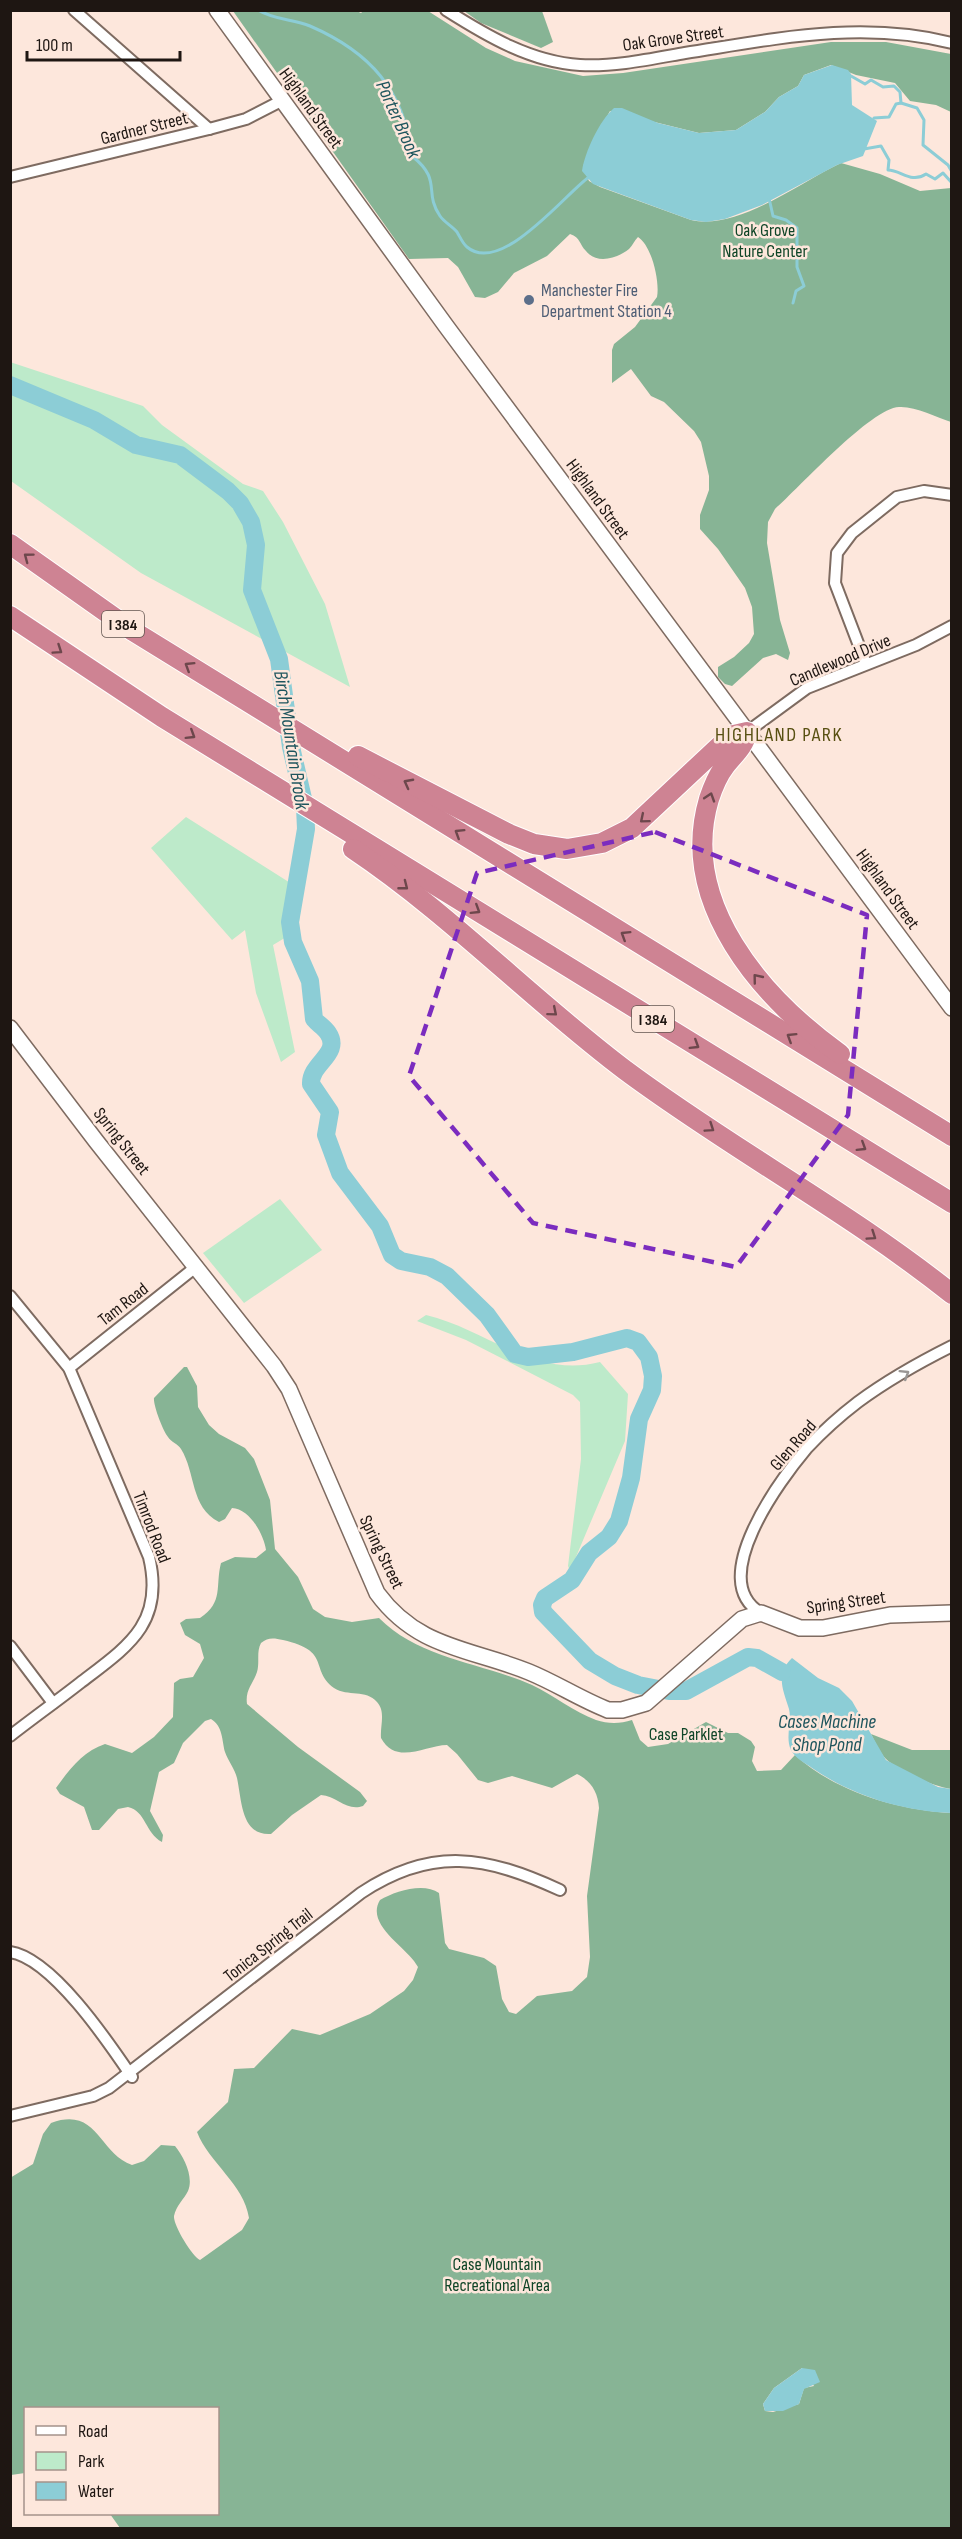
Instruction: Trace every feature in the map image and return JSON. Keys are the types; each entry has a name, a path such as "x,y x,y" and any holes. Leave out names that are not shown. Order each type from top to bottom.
{"highway":[{"name":"I 384","path":"10,544 133,631 239,698 272,718 302,724 343,754"},
{"path":"10,616 83,666 284,792 316,823 356,843 408,890 625,1070 892,1250 951,1294"},
{"path":"343,754 509,834 534,844 567,849 594,846 626,832 651,813 725,741 734,735 747,732 743,746 725,766 716,781 704,828 707,878 723,926 754,975 781,1005 912,1112"},
{"path":"343,754 951,1136"},
{"name":"I 384","path":"356,843 951,1203"}],"street":[{"path":"74,10 210,129"},
{"name":"Highland Street","path":"217,10 281,101 951,1008"},
{"name":"Oak Grove Street","path":"446,10 509,46 545,59 580,65 665,57 823,32 887,31 951,43"},
{"name":"Gardner Street","path":"10,177 210,129 246,118 281,101"},
{"path":"866,664 835,583 837,553 852,533 897,497 924,491 951,495"},
{"name":"Candlewood Drive","path":"747,732 807,687 916,645 951,626"},
{"name":"Spring Street","path":"10,1028 274,1366 289,1389 377,1593 404,1623 434,1641 528,1671 608,1710 637,1707 668,1684 742,1619 761,1613 800,1628 890,1615 951,1613"},
{"name":"Tam Road","path":"69,1368 197,1266"},
{"name":"Timrod Road","path":"10,1296 69,1368 149,1557 154,1580 152,1604 142,1628 126,1647 10,1736"},
{"name":"Glen Road","path":"761,1613 750,1607 741,1586 741,1566 749,1538 768,1501 808,1448 858,1402 951,1346"},
{"path":"10,1646 53,1703"},
{"name":"Tonica Spring Trail","path":"10,2116 93,2096 131,2075 361,1893 397,1872 442,1862 491,1863 530,1876 560,1890"},
{"path":"10,1952 35,1961 59,1983 131,2075"}],"highlighted area":[{"path":"655,832 867,915 848,1115 736,1267 533,1223 409,1076 477,873"}],"green space":[{"name":"Oak Grove Nature Center","path":"354,10 361,13 364,10 428,11 486,48 515,61 583,76 623,73 831,42 886,42 951,54 951,112 936,105 910,101 895,83 856,75 831,65 804,75 798,86 779,97 765,112 736,130 699,133 610,111 589,149 583,167 589,181 600,187 691,220 709,221 748,212 841,163 880,174 920,191 951,188 951,422 912,408 899,407 887,411 854,434 775,509 768,522 767,543 780,620 790,653 788,660 776,654 763,658 732,686 725,684 718,677 718,667 734,657 749,643 754,634 752,607 745,588 718,549 700,529 700,515 709,490 709,476 701,442 694,431 664,402 651,396 631,369 612,383 614,344 635,327 657,297 654,265 643,242 638,237 624,252 602,259 591,255 578,239 570,234 547,256 514,273 498,292 485,298 475,297 458,267 448,258 409,259 233,11"},
{"path":"464,11 542,11 553,42 541,48 481,23"},
{"path":"10,362 143,406 162,425 243,484 263,491 283,522 325,604 350,687 141,573 11,481"},
{"path":"186,817 303,891 298,930 273,945 295,1052 281,1062 256,993 245,930 232,940 151,848"},
{"path":"280,1199 322,1250 244,1303 203,1253"},
{"path":"426,1315 448,1322 511,1350 553,1364 576,1365 600,1362 628,1394 625,1441 570,1571 568,1566 581,1459 580,1402 573,1395 466,1340 417,1321"},
{"name":"Case Mountain Recreational Area","path":"184,1367 187,1367 197,1386 198,1407 209,1425 219,1434 245,1448 254,1459 270,1500 275,1549 298,1577 313,1609 325,1617 352,1622 379,1618 395,1632 413,1643 532,1685 596,1720 614,1723 632,1720 640,1740 648,1747 668,1744 706,1722 728,1733 738,1733 751,1741 755,1747 752,1761 757,1771 781,1770 795,1755 829,1779 868,1797 910,1808 951,1813 951,2528 120,2528 111,2515 219,2515 219,2407 24,2407 24,2473 11,2475 10,2178 33,2164 43,2134 51,2123 67,2119 79,2121 96,2133 121,2159 132,2165 144,2161 161,2145 175,2146 185,2161 190,2185 174,2216 188,2247 200,2260 242,2230 249,2218 246,2206 234,2184 209,2154 197,2132 228,2102 234,2069 254,2068 292,2029 320,2035 370,2014 404,1991 413,1980 418,1967 381,1925 377,1909 380,1900 401,1891 418,1888 426,1888 439,1893 445,1943 449,1949 484,1958 496,1966 502,1999 509,2012 516,2014 537,1996 572,1991 587,1977 590,1957 587,1896 599,1808 597,1797 590,1784 577,1774 552,1788 512,1776 488,1783 478,1780 447,1745 412,1752 395,1751 381,1738 382,1714 377,1702 362,1694 339,1691 334,1688 322,1674 314,1655 298,1644 274,1638 261,1643 257,1672 248,1691 247,1704 298,1747 360,1792 367,1801 363,1806 352,1807 321,1795 292,1815 271,1834 261,1833 254,1829 248,1823 245,1815 235,1771 225,1752 220,1730 211,1719 205,1721 183,1743 174,1763 159,1772 150,1811 163,1835 162,1842 152,1833 139,1813 128,1807 118,1809 99,1830 92,1830 84,1807 60,1794 56,1788 71,1768 90,1751 105,1744 132,1753 154,1737 173,1717 174,1683 180,1679 193,1677 204,1658 200,1644 185,1635 180,1623 186,1619 200,1618 213,1606 216,1600 221,1563 235,1557 256,1558 266,1550 259,1530 239,1509 232,1508 225,1519 219,1522 203,1508 198,1499 186,1458 180,1447 166,1434 154,1398","holes":["802,2368 814,2386 804,2388 799,2404 773,2412 765,2411 763,2404 774,2388"]},
{"path":"871,1734 912,1750 951,1750 951,1789 935,1785 899,1769 881,1753"}],"water":[{"path":"832,65 848,70 851,74 852,105 877,121 863,156 837,165 762,205 725,219 706,222 691,220 593,184 582,171 594,137 614,108 622,108 658,123 699,133 736,130 765,112 779,97 798,86 804,75"},
{"name":"Cases Machine Shop Pond","path":"792,1658 818,1678 839,1688 852,1701 886,1760 938,1787 951,1789 951,1813 914,1809 861,1794 828,1778 795,1755 789,1745 790,1714 782,1682 784,1670"},
{"path":"802,2368 815,2370 820,2382 804,2389 799,2404 783,2411 765,2411 763,2404 774,2388"}],"waterway":[{"name":"Porter Brook","path":"258,10 270,16 310,26 331,36 367,61 392,93 401,112 412,156 427,172 430,179 435,207 467,247 481,253 497,251 514,242 532,229 589,177"},
{"path":"851,76 865,84 871,80 883,87 894,86 900,92 901,103"},
{"path":"874,118 889,117 896,104 901,103 917,108 924,120 923,145 948,165 952,172"},
{"path":"864,149 881,146 889,160 888,170 916,178 926,174 935,179 943,173 952,183"},
{"path":"769,198 773,216 786,220 797,228 797,267 804,286 796,291 793,303"},
{"name":"Birch Mountain Brook","path":"10,385 94,420 136,445 180,455 228,491 240,503 251,522 256,545 252,590 279,659 291,747 305,807 306,829 290,922 293,942 310,981 314,1019 328,1033 331,1040 329,1053 315,1070 311,1084 330,1112 326,1135 340,1173 380,1226 392,1255 401,1261 430,1267 447,1276 487,1315 515,1354 528,1357 573,1352 627,1338 638,1342 649,1357 653,1376 652,1390 639,1419 631,1478 619,1521 609,1537 589,1553 572,1580 545,1598 542,1605 543,1612 590,1661 615,1676 638,1685 669,1691 686,1691 748,1657 757,1658 782,1672"}],"place":[{"name":"Manchester Fire Department Station 4","path":"529,300"}],"district":[{"name":"HIGHLAND PARK","path":"779,734"}],"park label":[{"name":"Case Parklet","path":"686,1734"}]}
